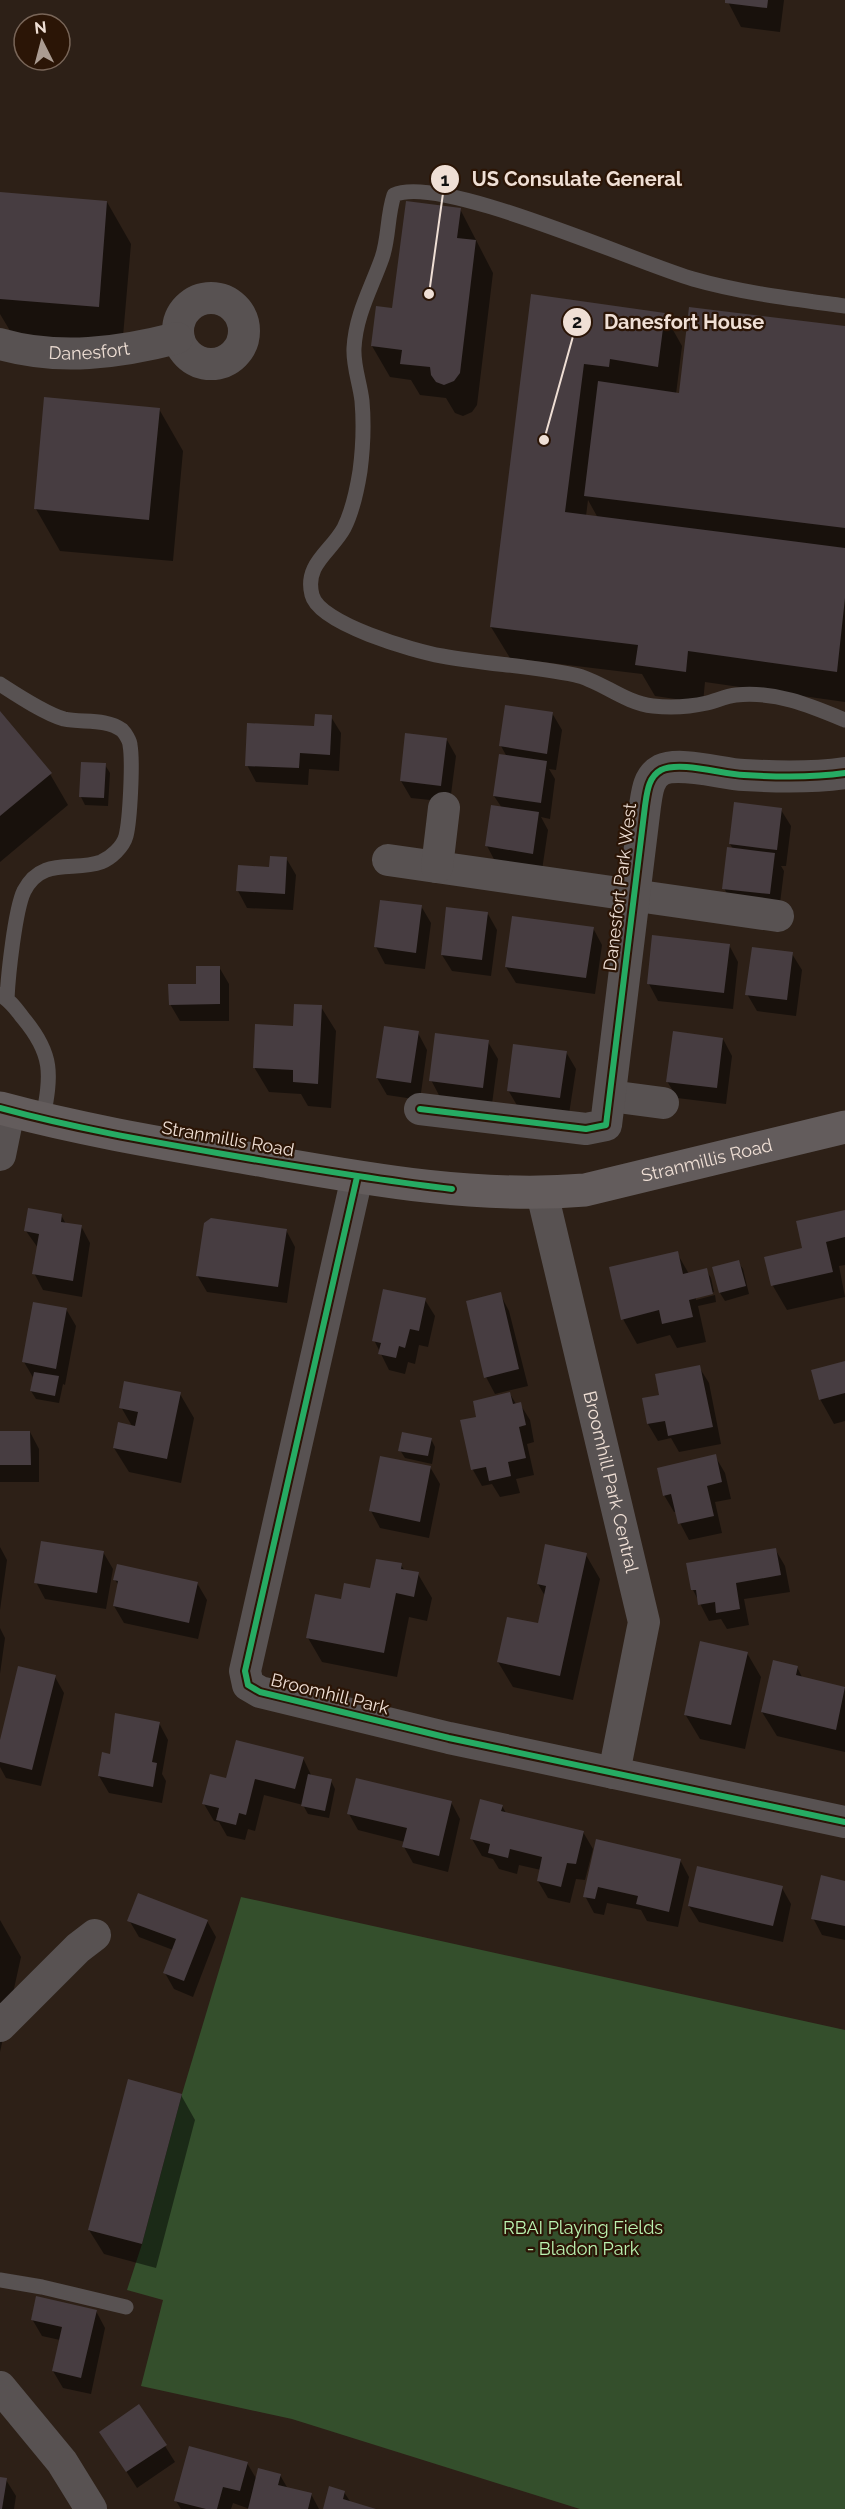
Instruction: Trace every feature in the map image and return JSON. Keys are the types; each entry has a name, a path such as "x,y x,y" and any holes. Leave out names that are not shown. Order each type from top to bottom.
{"street":[{"name":"Danesfort","path":"0,344 42,353 69,354 131,350 177,338"},
{"name":"Danesfort Park West","path":"608,1111 647,790 652,778 662,770 677,767 742,775 813,778 845,773"},
{"path":"437,867 444,808"},
{"path":"388,860 778,916"},
{"path":"420,1109 586,1129 608,1111 663,1103"},
{"path":"0,1155 4,1110"},
{"name":"Stranmillis Road","path":"4,1110 90,1130 357,1177 452,1189 542,1193 585,1190 845,1127"},
{"name":"Broomhill Park","path":"357,1177 245,1671 248,1685 260,1692 293,1701 449,1738 845,1822"},
{"name":"Broomhill Park Central","path":"542,1193 644,1622 614,1773"},
{"path":"0,2026 78,1948 95,1935"},
{"path":"0,2387 62,2462 91,2509"}],"lane":[{"path":"845,306 758,294 693,279 536,221 452,197 418,191 403,191 394,195 382,257 357,321 354,350 362,400 363,432 360,471 352,508 343,530 313,568 310,582 312,598 320,610 337,622 382,639 440,656 578,675 624,697 650,706 681,707 734,695 763,694 790,698 845,720"},
{"path":"0,684 18,696 63,718 108,724 122,730 130,742 126,838 116,852 101,862 58,866 39,874 24,890 4,997 39,1037 47,1059 50,1079 43,1119"},
{"path":"0,2280 42,2287 126,2307"}],"green space":[{"name":"RBAI Playing Fields - Bladon Park","path":"241,1897 845,2030 845,2509 580,2509 292,2419 141,2386 163,2300 127,2290"}],"building":[{"path":"725,0 768,0 767,8 725,3"},
{"path":"0,192 107,201 99,307 0,299"},
{"path":"406,201 461,208 457,238 476,240 460,373 454,381 444,385 436,382 431,375 430,367 400,364 402,350 371,346 376,306 392,308"},
{"path":"531,294 665,313 658,367 610,359 609,367 584,364 565,512 845,548 845,598 837,672 688,651 686,672 635,665 638,645 490,627"},
{"path":"689,307 845,326 845,528 584,496 598,381 679,393"},
{"path":"44,397 160,408 149,520 34,509"},
{"path":"505,705 553,712 547,754 499,746"},
{"path":"0,711 52,773 0,816"},
{"path":"315,714 332,715 330,755 300,753 299,768 245,766 247,723 314,726"},
{"path":"405,733 447,738 441,786 400,781"},
{"path":"499,754 547,761 541,803 493,796"},
{"path":"81,762 106,763 104,798 79,797"},
{"path":"734,802 782,808 777,850 729,844"},
{"path":"491,805 539,812 533,854 485,846"},
{"path":"727,847 775,853 770,894 722,889"},
{"path":"270,856 287,857 285,894 236,891 238,865 269,867"},
{"path":"380,900 422,905 416,953 374,947"},
{"path":"446,907 488,912 482,960 441,955"},
{"path":"512,916 594,927 586,978 505,967"},
{"path":"652,935 730,944 724,993 647,984"},
{"path":"752,947 793,952 787,1000 745,995"},
{"path":"196,966 220,966 220,1004 169,1005 168,984 196,984"},
{"path":"294,1004 322,1005 318,1084 293,1082 293,1070 253,1068 255,1024 293,1026"},
{"path":"384,1026 419,1031 411,1083 376,1078"},
{"path":"673,1031 723,1038 717,1088 666,1082"},
{"path":"435,1033 489,1040 483,1088 429,1081"},
{"path":"513,1044 567,1051 560,1098 507,1091"},
{"path":"28,1208 62,1214 61,1222 82,1225 73,1281 32,1274 39,1234 24,1231"},
{"path":"845,1210 845,1237 826,1242 833,1272 771,1286 764,1257 802,1248 796,1221"},
{"path":"211,1218 287,1229 278,1287 196,1276 204,1223"},
{"path":"678,1251 683,1274 707,1268 713,1294 689,1300 693,1317 662,1324 659,1310 621,1320 609,1267"},
{"path":"739,1260 746,1286 719,1293 712,1267"},
{"path":"383,1289 426,1298 419,1331 410,1329 405,1348 399,1346 396,1358 378,1354 381,1343 372,1341"},
{"path":"501,1292 519,1369 484,1378 466,1301"},
{"path":"33,1302 67,1308 56,1369 22,1362"},
{"path":"845,1361 845,1393 819,1400 811,1370"},
{"path":"700,1365 713,1427 668,1436 665,1421 647,1424 642,1398 659,1395 655,1374"},
{"path":"34,1372 59,1376 55,1396 30,1391"},
{"path":"124,1381 181,1392 167,1459 113,1448 118,1422 135,1426 138,1412 119,1408"},
{"path":"510,1392 513,1404 521,1402 526,1425 519,1427 526,1458 508,1462 511,1476 489,1481 486,1467 471,1470 460,1420 476,1417 473,1401"},
{"path":"0,1431 30,1431 31,1465 0,1465"},
{"path":"402,1432 432,1438 428,1456 398,1451"},
{"path":"716,1454 722,1482 707,1486 714,1516 678,1524 671,1494 663,1496 657,1468"},
{"path":"380,1456 431,1466 420,1522 369,1511"},
{"path":"41,1541 104,1551 97,1593 34,1583"},
{"path":"545,1544 587,1553 560,1676 497,1662 507,1617 538,1623 546,1586 537,1584"},
{"path":"776,1548 781,1575 736,1583 740,1609 716,1613 715,1602 698,1605 696,1590 691,1590 686,1563"},
{"path":"376,1559 402,1563 401,1569 419,1572 414,1597 396,1593 384,1653 306,1638 315,1594 341,1599 344,1583 370,1588"},
{"path":"117,1564 198,1582 189,1623 113,1606 118,1581 113,1580"},
{"path":"700,1641 748,1652 731,1725 684,1715"},
{"path":"773,1660 798,1666 796,1675 845,1687 836,1730 761,1712"},
{"path":"18,1666 56,1675 32,1770 0,1762 0,1740"},
{"path":"115,1713 160,1722 152,1762 157,1763 153,1787 98,1776 102,1752 110,1754"},
{"path":"236,1740 304,1757 295,1789 255,1779 246,1815 239,1813 236,1825 216,1820 219,1808 202,1804 210,1774 226,1778"},
{"path":"308,1774 332,1779 325,1811 301,1806"},
{"path":"356,1778 452,1801 439,1856 402,1847 407,1828 347,1814"},
{"path":"480,1799 503,1805 501,1811 584,1831 576,1864 567,1863 561,1887 537,1881 542,1857 510,1849 508,1858 488,1853 490,1844 470,1839"},
{"path":"596,1839 681,1859 669,1912 636,1904 638,1896 598,1887 595,1899 583,1897"},
{"path":"697,1866 783,1886 773,1926 688,1906"},
{"path":"821,1875 845,1881 845,1926 811,1919"},
{"path":"138,1893 208,1920 184,1981 163,1973 176,1939 127,1921"},
{"path":"128,2079 182,2094 142,2244 88,2230"},
{"path":"36,2296 97,2310 81,2378 52,2371 62,2327 31,2320"},
{"path":"139,2404 167,2445 126,2472 99,2432"},
{"path":"189,2446 248,2462 240,2491 223,2487 217,2509 206,2509 174,2501"},
{"path":"258,2468 281,2474 278,2485 312,2493 308,2509 248,2509"},
{"path":"0,2477 7,2478 2,2509 0,2509"},
{"path":"329,2486 345,2491 343,2499 376,2509 323,2509"}],"cycle path":[{"path":"420,1109 586,1129 606,1125 645,806 653,777 661,770 679,767 769,776 845,773"},
{"path":"0,1108 83,1128 167,1144 337,1173 452,1189"},
{"path":"357,1177 245,1671 248,1685 260,1692 449,1738 845,1822"}],"place":[{"name":"US Consulate General","path":"429,294"},
{"name":"Danesfort House","path":"544,440"}]}
